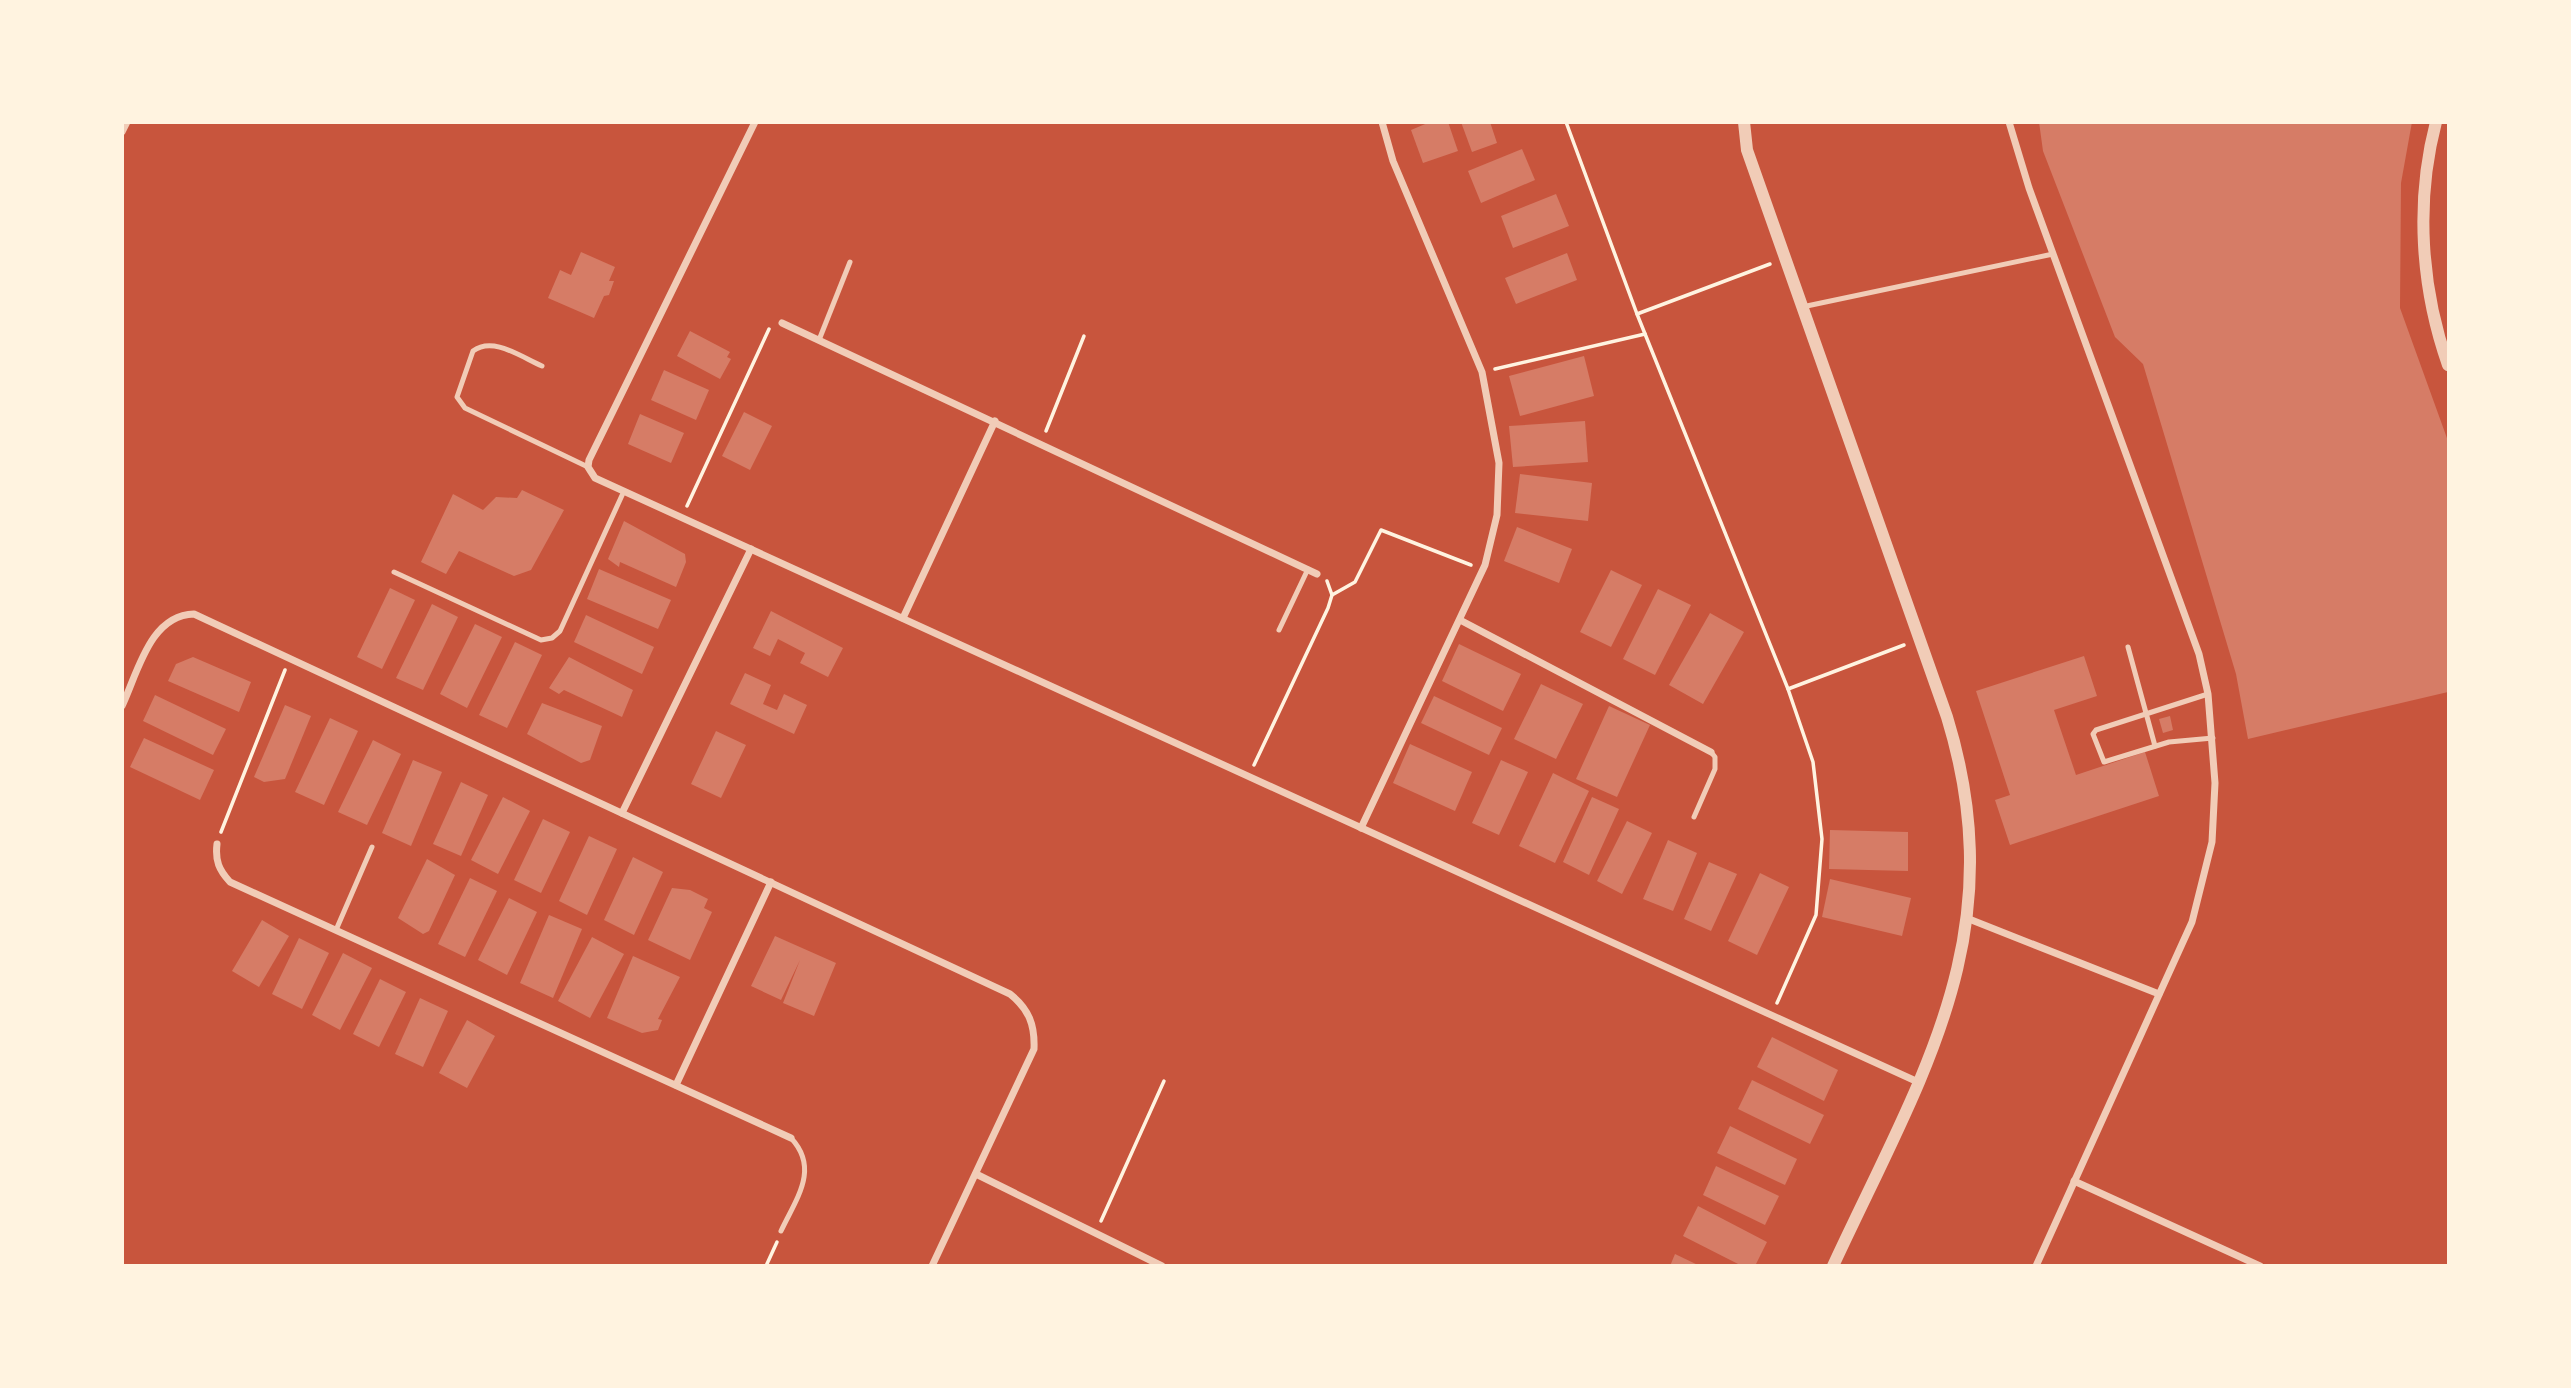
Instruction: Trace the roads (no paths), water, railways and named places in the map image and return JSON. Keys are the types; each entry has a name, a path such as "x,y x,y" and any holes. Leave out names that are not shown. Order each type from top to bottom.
{"street":[{"path":"122,132 127,122"},
{"path":"755,122 588,467 595,478 1918,1082"},
{"path":"1361,828 1483,570 1497,515 1499,463 1482,372 1393,161 1382,122"},
{"path":"1744,122 1747,150 1947,717 1965,783 1972,851 1969,919 1955,986 1918,1082 1833,1265"},
{"path":"2009,122 2053,254 2199,654 2208,694 2216,783 2212,842 2192,922 2036,1265"},
{"path":"2436,122 2428,159 2423,224 2429,289 2448,365"},
{"path":"782,323 1317,574"},
{"path":"903,618 995,421"},
{"path":"622,813 751,549"},
{"path":"122,706 159,629 184,614 194,614 1010,994 1022,1004 1035,1032 1034,1049 932,1265"},
{"path":"1460,620 1711,752"},
{"path":"217,844 216,858 220,872 230,882 791,1138"},
{"path":"676,1085 771,882"},
{"path":"1969,919 2159,994"},
{"path":"976,1174 1162,1265"},
{"path":"2074,1181 2260,1265"}],"lane":[{"path":"1802,307 2053,254"},
{"path":"819,340 850,262"},
{"path":"542,366 495,346 480,346 473,351 457,397 465,408 588,467"},
{"path":"394,572 541,640 552,638 560,631 624,491"},
{"path":"1279,630 1308,569"},
{"path":"2128,647 2155,746"},
{"path":"2208,694 2096,730 2093,734 2104,762 2155,746 2213,737"},
{"path":"1694,817 1715,769 1715,757 1711,752"},
{"path":"336,930 372,848"},
{"path":"781,1231 805,1176 806,1162 801,1148 791,1138"}]}
